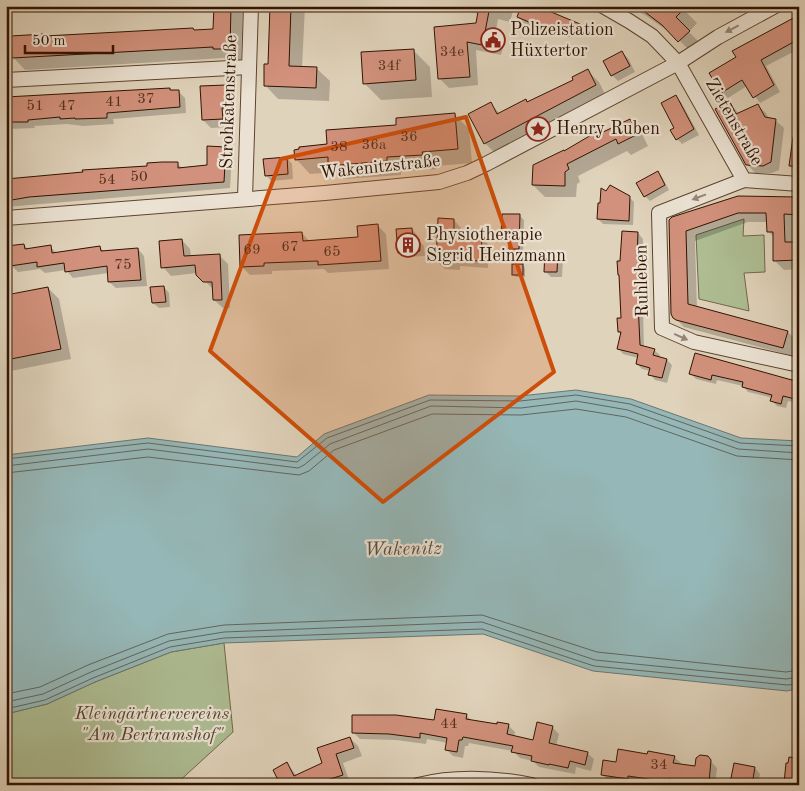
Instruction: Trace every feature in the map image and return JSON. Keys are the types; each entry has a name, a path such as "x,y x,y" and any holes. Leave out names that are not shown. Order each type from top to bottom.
{"street":[{"name":"Strohkatenstraße","path":"244,198 251,6"},
{"name":"Zietenstraße","path":"603,6 652,36 678,63 744,180 799,184"},
{"name":"Wakenitzstraße","path":"6,218 325,193 439,182 467,173 678,63 718,37 775,6"},
{"path":"6,80 249,67"},
{"name":"Ruhleben","path":"744,180 659,212 662,328 694,342 799,365"},
{"path":"418,785 461,780 489,780 532,785"}],"highlighted area":[{"path":"466,117 554,372 383,502 210,351 281,159"}],"green space":[{"path":"744,219 743,236 764,235 765,272 744,273 749,311 699,299 696,235"},
{"name":"Kleingärtnervereins \"Am Bertramshof\"","path":"224,643 233,732 175,785 6,785 6,714 47,704 95,682 171,652"}],"water":[{"name":"Wakenitz","path":"576,390 631,399 741,438 799,441 799,688 787,691 593,671 483,634 224,643 171,652 95,682 47,704 6,714 6,455 148,438 297,457 324,434 429,395 520,396"}],"building":[{"path":"214,6 231,6 230,49 213,49 213,47 12,58 11,36 193,28 194,30 213,29"},
{"path":"270,6 291,6 289,66 317,67 316,88 264,86 264,64 268,64"},
{"path":"479,6 490,6 485,32 495,34 492,47 467,42 470,77 438,79 434,27 476,23"},
{"path":"521,6 537,6 580,24 562,33 554,29 553,32 517,17"},
{"path":"637,6 687,6 676,17 690,31 678,42 662,25"},
{"path":"799,15 799,39 761,60 774,85 753,98 742,80 721,93 709,73 736,57 732,51"},
{"path":"414,49 416,80 363,84 361,52"},
{"path":"622,51 630,66 611,76 603,61"},
{"path":"588,69 596,85 484,144 468,114 491,102 497,114 526,99 527,102 573,80 572,77"},
{"path":"226,85 227,108 222,108 223,119 202,120 200,86"},
{"path":"170,88 170,90 179,90 180,107 107,113 107,118 60,119 60,117 28,120 28,122 6,122 6,97"},
{"path":"676,95 694,129 676,140 670,130 674,128 661,103"},
{"path":"730,102 736,114 758,104 765,117 776,119 771,162 763,166 746,165 715,109"},
{"path":"455,113 458,149 422,152 423,155 387,157 387,161 328,166 328,157 295,160 294,150 299,149 299,147 327,144 326,130 396,125 396,118"},
{"path":"630,119 638,134 618,144 616,139 567,164 569,169 565,172 565,186 532,185 533,165 564,151 598,131 599,134"},
{"path":"793,137 799,137 799,166 789,166"},
{"path":"207,146 226,147 224,182 29,197 6,201 6,179 83,172 82,170 147,166 147,163 178,162 178,168 207,165"},
{"path":"287,157 288,174 265,176 263,159"},
{"path":"658,171 665,185 644,197 636,183"},
{"path":"610,185 630,196 629,221 597,219 601,188 606,191"},
{"path":"738,196 799,197 799,215 784,214 785,242 799,242 799,260 773,261 773,232 767,232 766,213 738,213 686,231 688,304 788,331 783,348 676,320 671,314 669,220 672,217"},
{"path":"502,214 520,214 519,249 509,249 509,235 501,235"},
{"path":"438,218 454,219 454,235 482,236 481,261 453,259 453,263 436,262"},
{"path":"378,224 381,261 318,265 318,261 264,263 264,266 240,267 239,235 302,232 303,241 358,237 357,226"},
{"name":"Physiotherapie Sigrid Heinzmann","path":"412,228 413,240 419,239 420,251 398,253 396,229"},
{"path":"622,231 638,232 637,261 641,261 642,302 638,302 640,345 655,349 653,355 667,359 662,378 648,375 650,368 636,364 638,354 617,349 621,332 618,332 617,318 621,318 617,261 620,261"},
{"path":"182,239 184,256 220,254 222,300 213,300 212,282 203,282 196,275 195,265 161,268 159,241"},
{"path":"24,244 25,249 51,245 52,253 100,246 101,251 138,248 141,280 108,282 107,266 65,272 64,263 37,267 37,262 10,266 7,246"},
{"path":"545,251 558,252 557,272 544,272"},
{"path":"512,264 523,264 523,275 512,275"},
{"path":"164,286 166,302 152,303 150,287"},
{"path":"48,287 61,349 6,360 6,295"},
{"path":"695,353 799,382 799,400 783,396 781,404 770,401 772,395 742,387 743,382 712,375 711,380 689,374"},
{"path":"436,709 467,714 466,719 509,724 507,734 533,740 537,722 553,726 549,743 588,752 585,765 570,761 568,768 531,761 532,756 511,752 513,746 463,737 462,740 459,740 457,752 445,750 447,738 420,733 420,738 389,734 352,733 352,715 396,715 434,720"},
{"path":"350,737 354,748 336,754 343,775 326,779 314,785 274,785 279,782 273,770 287,762 294,776 322,763 317,748"},
{"path":"618,749 647,754 648,751 675,756 673,763 695,766 696,758 700,755 708,756 711,760 709,783 668,779 668,782 628,776 628,779 601,775 603,760 616,762"},
{"path":"789,757 797,758 799,785 784,783 786,763 788,763"},
{"path":"734,763 755,767 752,785 730,783"}],"place":[{"name":"Polizeistation Hüxtertor","path":"493,40"},
{"name":"Henry Ruben","path":"538,129"},
{"name":"Physiotherapie Sigrid Heinzmann","path":"408,245"}]}
